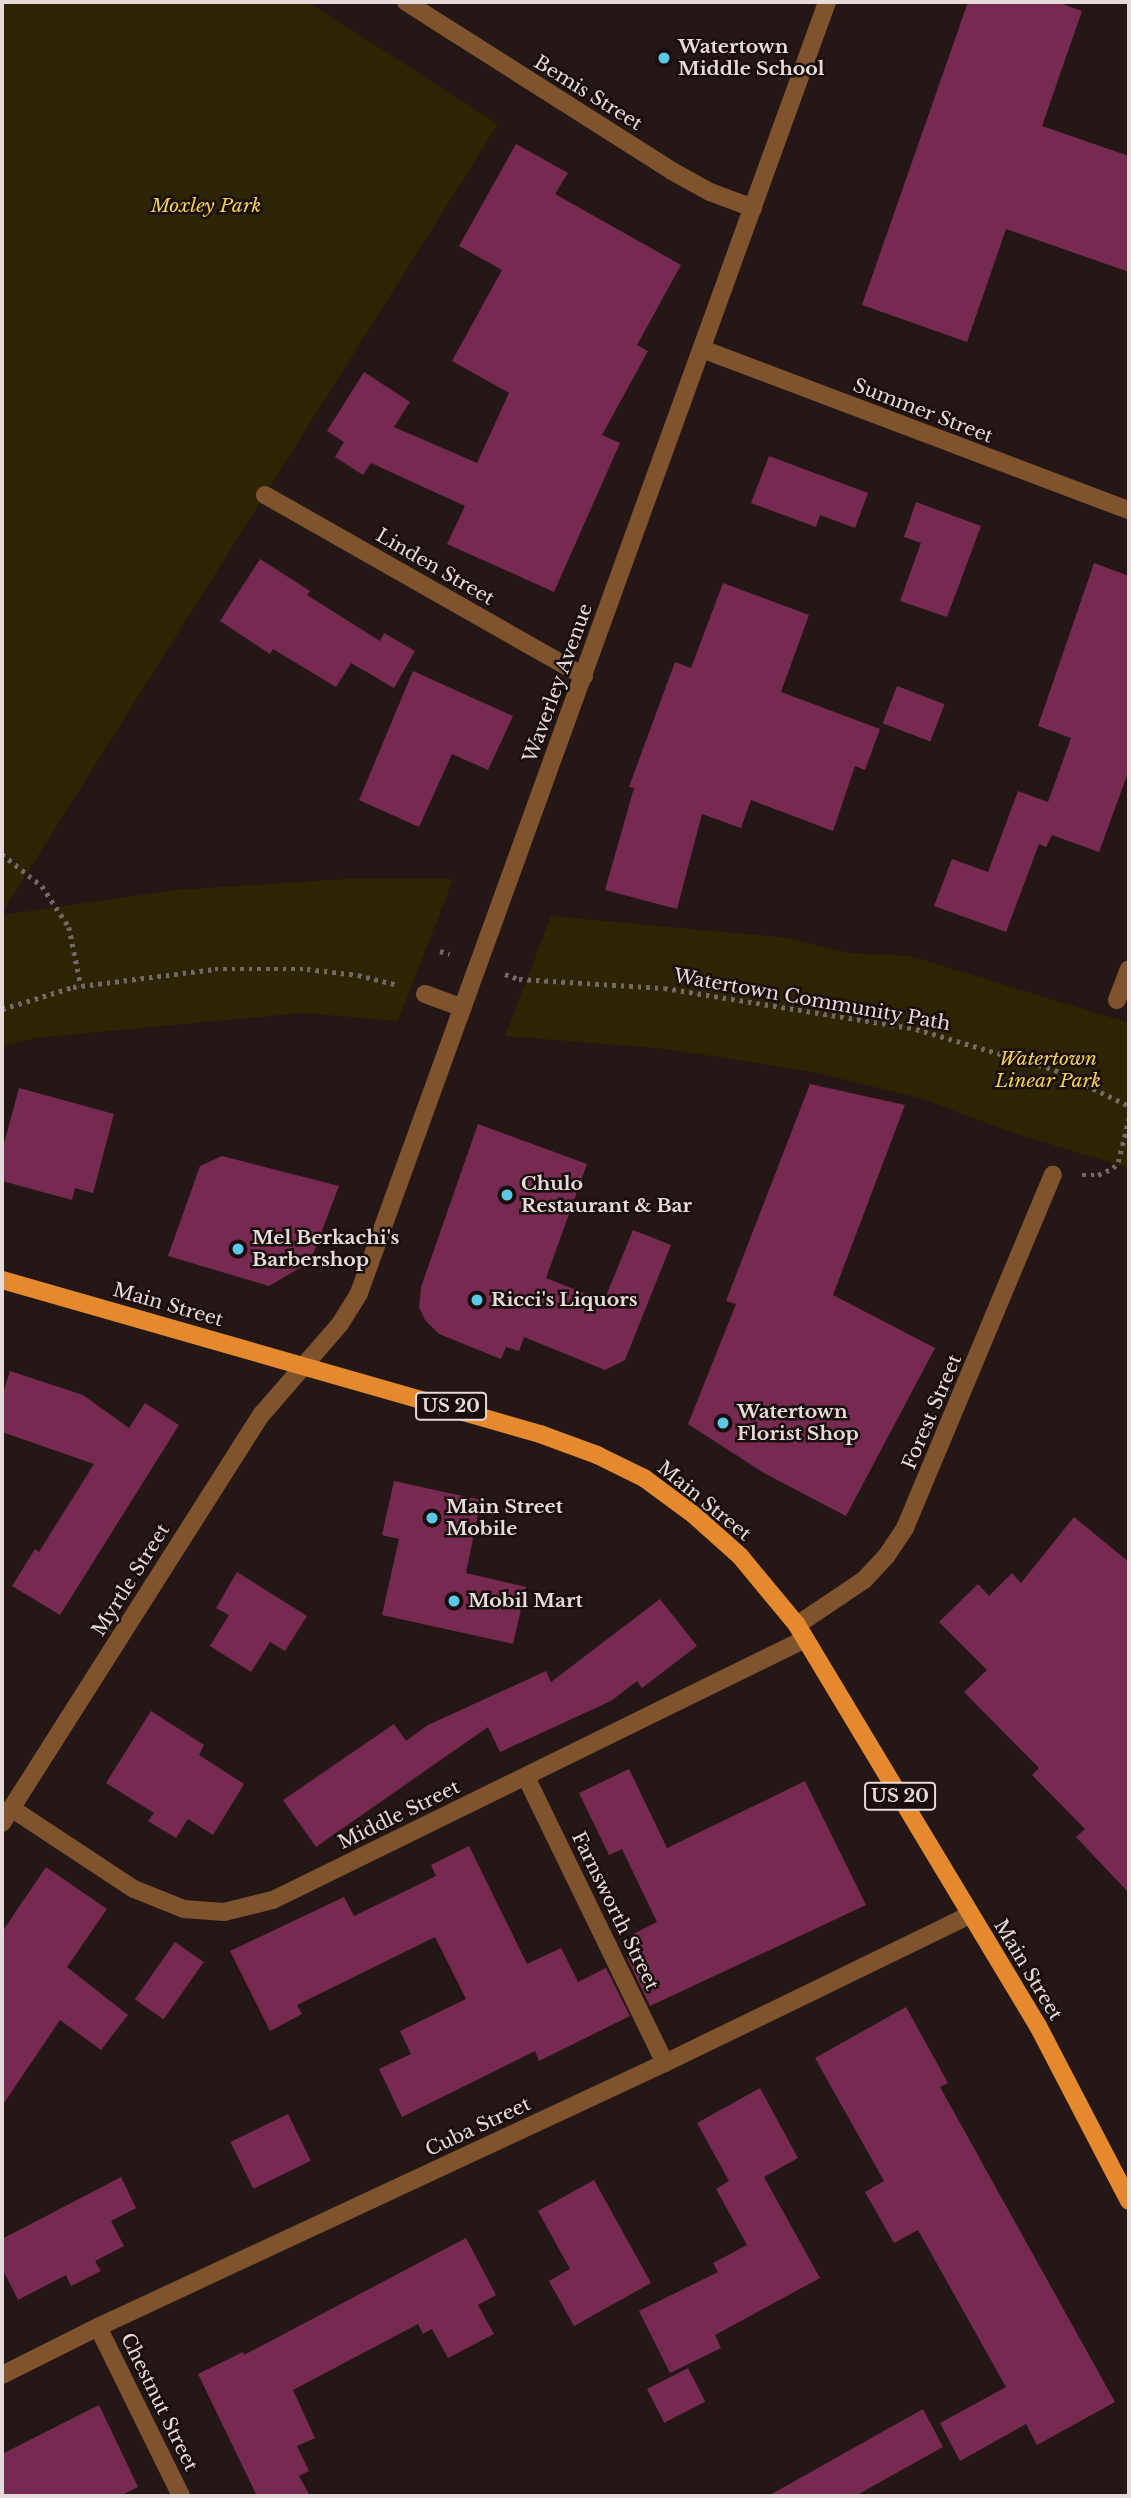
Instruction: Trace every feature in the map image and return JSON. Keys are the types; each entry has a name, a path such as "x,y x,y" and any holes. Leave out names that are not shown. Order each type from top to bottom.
{"main road":[{"name":"Main Street","path":"2,1280 540,1434 597,1455 644,1478 694,1515 740,1556 801,1632 1038,2026 1129,2201"}],"street":[{"name":"Bemis Street","path":"406,2 671,171 710,192 753,208"},
{"name":"Waverley Avenue","path":"302,1365 340,1324 359,1293 827,2"},
{"name":"Summer Street","path":"702,349 1129,510"},
{"name":"Linden Street","path":"265,495 584,676"},
{"path":"1117,1000 1129,969"},
{"path":"425,994 463,1007"},
{"name":"Forest Street","path":"801,1632 863,1580 887,1555 905,1528 1054,1175"},
{"name":"Myrtle Street","path":"6,1816 262,1413 302,1365"},
{"name":"Middle Street","path":"6,1816 134,1889 184,1909 224,1912 273,1900 526,1777 801,1632"},
{"name":"Farnsworth Street","path":"526,1777 665,2063"},
{"name":"Cuba Street","path":"2,2375 98,2327 665,2063 971,1915"},
{"name":"Chestnut Street","path":"98,2327 181,2496"}],"path":[{"path":"2,854 42,886 69,927 81,986"},
{"path":"2,1009 81,986 215,969 307,969 358,975 425,994"},
{"name":"Watertown Community Path","path":"519,979 664,988 916,1029 1055,1070 1129,1106"},
{"path":"1054,1175 1098,1175 1113,1168 1129,1118"}],"green space":[{"name":"Moxley Park","path":"2,2 308,2 498,124 2,913"},
{"path":"345,879 453,879 398,1021 302,1013 35,1038 2,1046 2,915 175,890"},
{"name":"Watertown Linear Park","path":"551,916 788,938 847,953 910,956 1129,1023 1129,1168 1016,1134 923,1099 814,1072 667,1049 505,1036"}],"building":[{"path":"968,2 1057,2 1082,11 1042,126 1129,156 1129,272 1006,229 967,342 862,305"},
{"path":"516,144 568,173 555,194 681,265 637,345 648,351 602,435 620,443 554,592 447,544 465,506 371,463 363,475 335,457 344,442 327,431 364,372 410,402 394,427 477,463 509,393 452,361 502,270 459,246"},
{"path":"769,456 868,493 855,528 820,515 816,527 751,503"},
{"path":"916,502 981,526 947,617 900,601 921,543 904,537"},
{"path":"260,559 310,591 307,595 380,641 384,633 415,651 394,688 351,663 336,687 273,649 270,654 220,621"},
{"path":"1094,563 1129,576 1129,770 1099,852 1052,835 1046,847 1039,844 1006,932 934,906 952,859 988,872 1018,791 1048,802 1071,738 1038,726"},
{"path":"723,583 809,615 781,692 880,729 865,770 855,766 833,831 751,800 741,828 702,814 677,909 605,890 634,788 629,787 675,662 691,668"},
{"path":"413,671 513,716 488,770 452,754 419,827 359,800"},
{"path":"897,686 945,704 930,742 883,723"},
{"path":"810,1084 905,1105 833,1295 935,1348 846,1516 764,1473 688,1424 736,1304 726,1301"},
{"path":"19,1088 114,1114 93,1193 75,1188 72,1200 2,1181 2,1151"},
{"path":"478,1124 587,1164 546,1278 604,1301 633,1230 671,1245 625,1360 605,1370 524,1337 519,1351 506,1347 501,1359 439,1334 425,1320 419,1307 421,1287"},
{"path":"222,1156 339,1186 310,1262 269,1286 168,1256 200,1166"},
{"path":"10,1371 83,1395 129,1428 145,1403 179,1425 60,1615 12,1586 35,1549 39,1552 94,1464 2,1432 2,1396"},
{"path":"394,1481 481,1500 466,1573 526,1587 513,1644 382,1615 399,1539 382,1535"},
{"path":"1074,1517 1129,1562 1129,1893 1076,1837 1085,1829 1032,1775 1039,1768 964,1692 987,1670 939,1622 978,1584 989,1596 1012,1573 1021,1583"},
{"path":"237,1572 307,1616 285,1651 270,1642 251,1672 210,1646 229,1615 216,1608"},
{"path":"660,1599 697,1646 642,1688 637,1681 611,1701 500,1752 488,1727 316,1847 283,1800 394,1724 406,1741 428,1725 546,1671 551,1682"},
{"path":"151,1711 204,1745 199,1755 244,1784 213,1835 188,1819 176,1838 148,1821 154,1813 106,1783"},
{"path":"629,1769 667,1848 805,1781 866,1905 650,2006 627,1958 642,1951 633,1934 657,1922 622,1849 609,1855 579,1793"},
{"path":"469,1846 527,1964 561,1948 578,1982 606,1968 630,2016 539,2061 535,2051 402,2117 379,2069 411,2054 400,2031 466,1999 435,1937 297,2005 302,2014 270,2031 230,1951 344,1897 354,1916 436,1876 431,1865"},
{"path":"46,1867 107,1909 67,1967 128,2015 101,2050 60,2020 2,2106 2,1932"},
{"path":"175,1942 204,1962 164,2019 135,1999"},
{"path":"906,2007 948,2083 940,2087 1115,2402 1037,2445 1026,2424 960,2461 940,2423 1006,2387 918,2230 894,2243 865,2192 884,2181 815,2058"},
{"path":"760,2088 798,2158 764,2177 820,2278 715,2335 721,2348 670,2373 639,2311 718,2272 713,2263 747,2245 716,2189 729,2181 697,2123"},
{"path":"288,2114 311,2161 253,2189 230,2142"},
{"path":"121,2177 136,2208 111,2221 124,2246 95,2261 101,2271 71,2286 66,2275 18,2300 2,2268 2,2239"},
{"path":"594,2180 651,2283 574,2326 549,2281 570,2269 538,2211"},
{"path":"466,2238 496,2295 478,2305 494,2334 448,2358 432,2329 423,2334 418,2324 293,2390 315,2438 297,2446 309,2471 299,2476 310,2496 257,2496 198,2374 243,2352 244,2355"},
{"path":"688,2368 705,2402 664,2423 647,2389"},
{"path":"99,2405 138,2487 120,2496 2,2496 2,2454"},
{"path":"923,2409 943,2447 855,2496 768,2496"}],"place":[{"name":"Watertown Middle School","path":"664,58"},
{"name":"Chulo Restaurant & Bar","path":"507,1195"},
{"name":"Mel Berkachi's Barbershop","path":"238,1249"},
{"name":"Ricci's Liquors","path":"477,1300"},
{"name":"Watertown Florist Shop","path":"723,1423"},
{"name":"Main Street Mobile","path":"432,1518"},
{"name":"Mobil Mart","path":"454,1601"}]}
